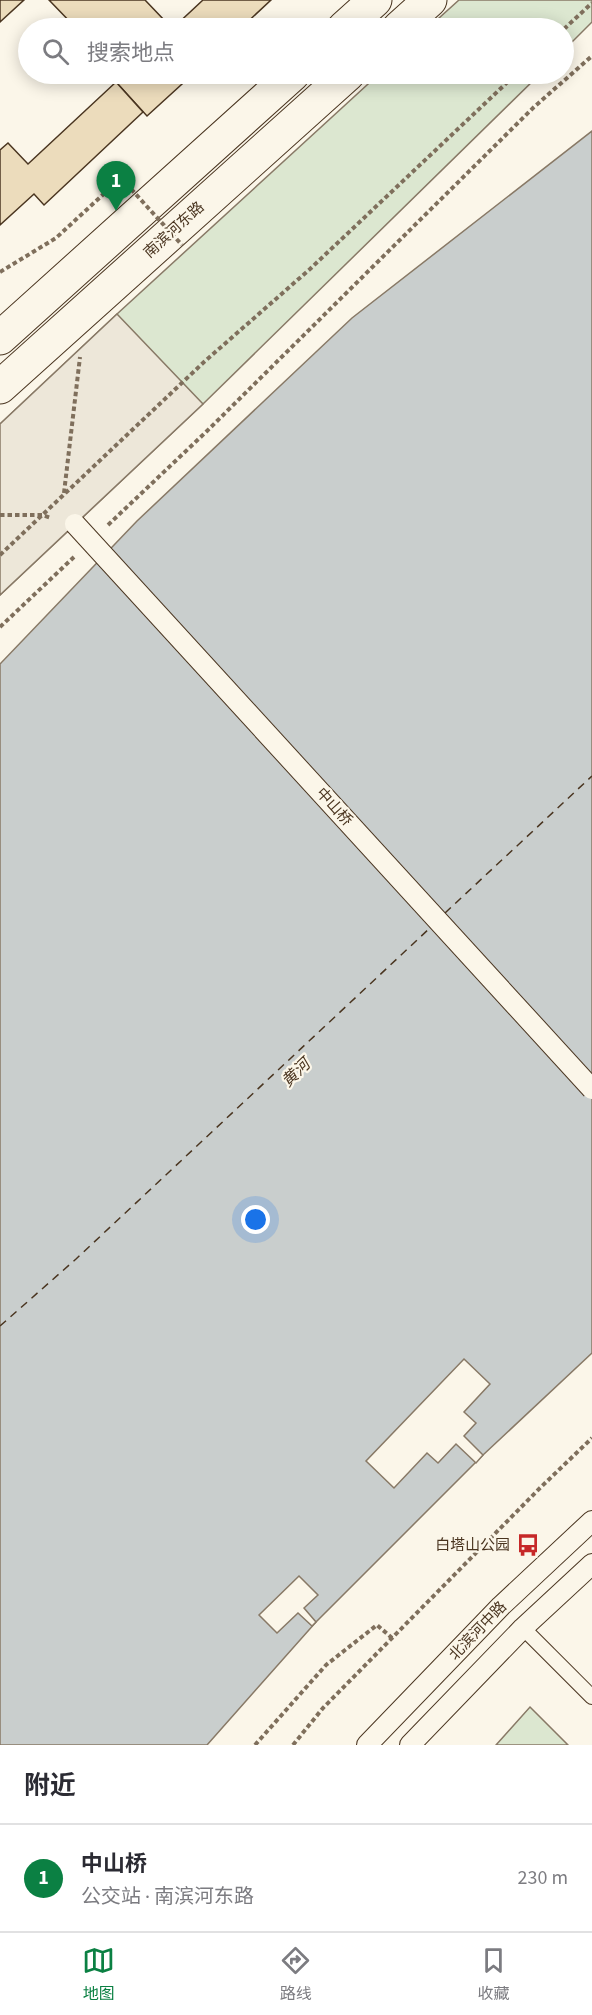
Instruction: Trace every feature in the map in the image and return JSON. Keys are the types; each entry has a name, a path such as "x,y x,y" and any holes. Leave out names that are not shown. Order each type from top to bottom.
{"highway":[{"path":"355,18 375,0"},
{"path":"410,18 430,0"},
{"path":"0,338 283,84"},
{"name":"南滨河东路","path":"0,387 337,84"}],"street":[{"name":"中山桥","path":"75,524 592,1089"},
{"name":"北滨河中路","path":"367,1745 501,1606 592,1521"},
{"name":"北滨河中路","path":"410,1745 523,1628 592,1564"}],"lane":[{"path":"523,1628 592,1697"}],"path":[{"path":"574,20 592,3"},
{"path":"574,72 592,56"},
{"path":"0,555 204,362 310,269 505,84"},
{"path":"104,529 207,431 534,107 560,84"},
{"path":"0,272 56,238 121,178 182,245 174,253"},
{"path":"75,524 64,494 81,348"},
{"path":"0,515 42,515 75,524"},
{"path":"0,627 78,554"},
{"path":"293,1745 323,1708 592,1438"},
{"path":"577,1452 592,1443"},
{"path":"255,1745 326,1665 377,1625 392,1638"}],"green space":[{"path":"459,0 592,0 592,22 574,40 574,18 439,18"},
{"path":"368,84 530,84 203,404 0,595 0,424"},
{"path":"530,1707 568,1745 496,1745"}],"shaded area":[{"path":"117,314 203,404 0,595 0,424"}],"water":[{"name":"黄河","path":"592,131 592,1353 483,1455 316,1622 207,1745 0,1745 0,664 137,521 352,318"}],"pier":[{"path":"464,1359 490,1384 464,1412 476,1423 464,1436 483,1455 476,1463 456,1444 438,1463 427,1453 394,1488 366,1461"},
{"path":"299,1576 318,1595 304,1608 316,1622 312,1626 298,1613 277,1633 259,1615"}],"building":[{"path":"0,0 24,0 0,22"},
{"path":"49,0 145,0 162,18 66,18"},
{"path":"203,0 271,0 252,18 184,18"},
{"path":"114,84 118,84 143,112 44,205 34,194 0,225 0,150 8,143 28,164"},
{"path":"118,84 182,84 147,116"}],"ferry route":[{"path":"445,913 592,776"},
{"path":"0,1326 76,1259 431,927"}],"place":[{"name":"中山桥","path":"116,211"},
{"name":"白塔山公园","path":"528,1545"}]}
